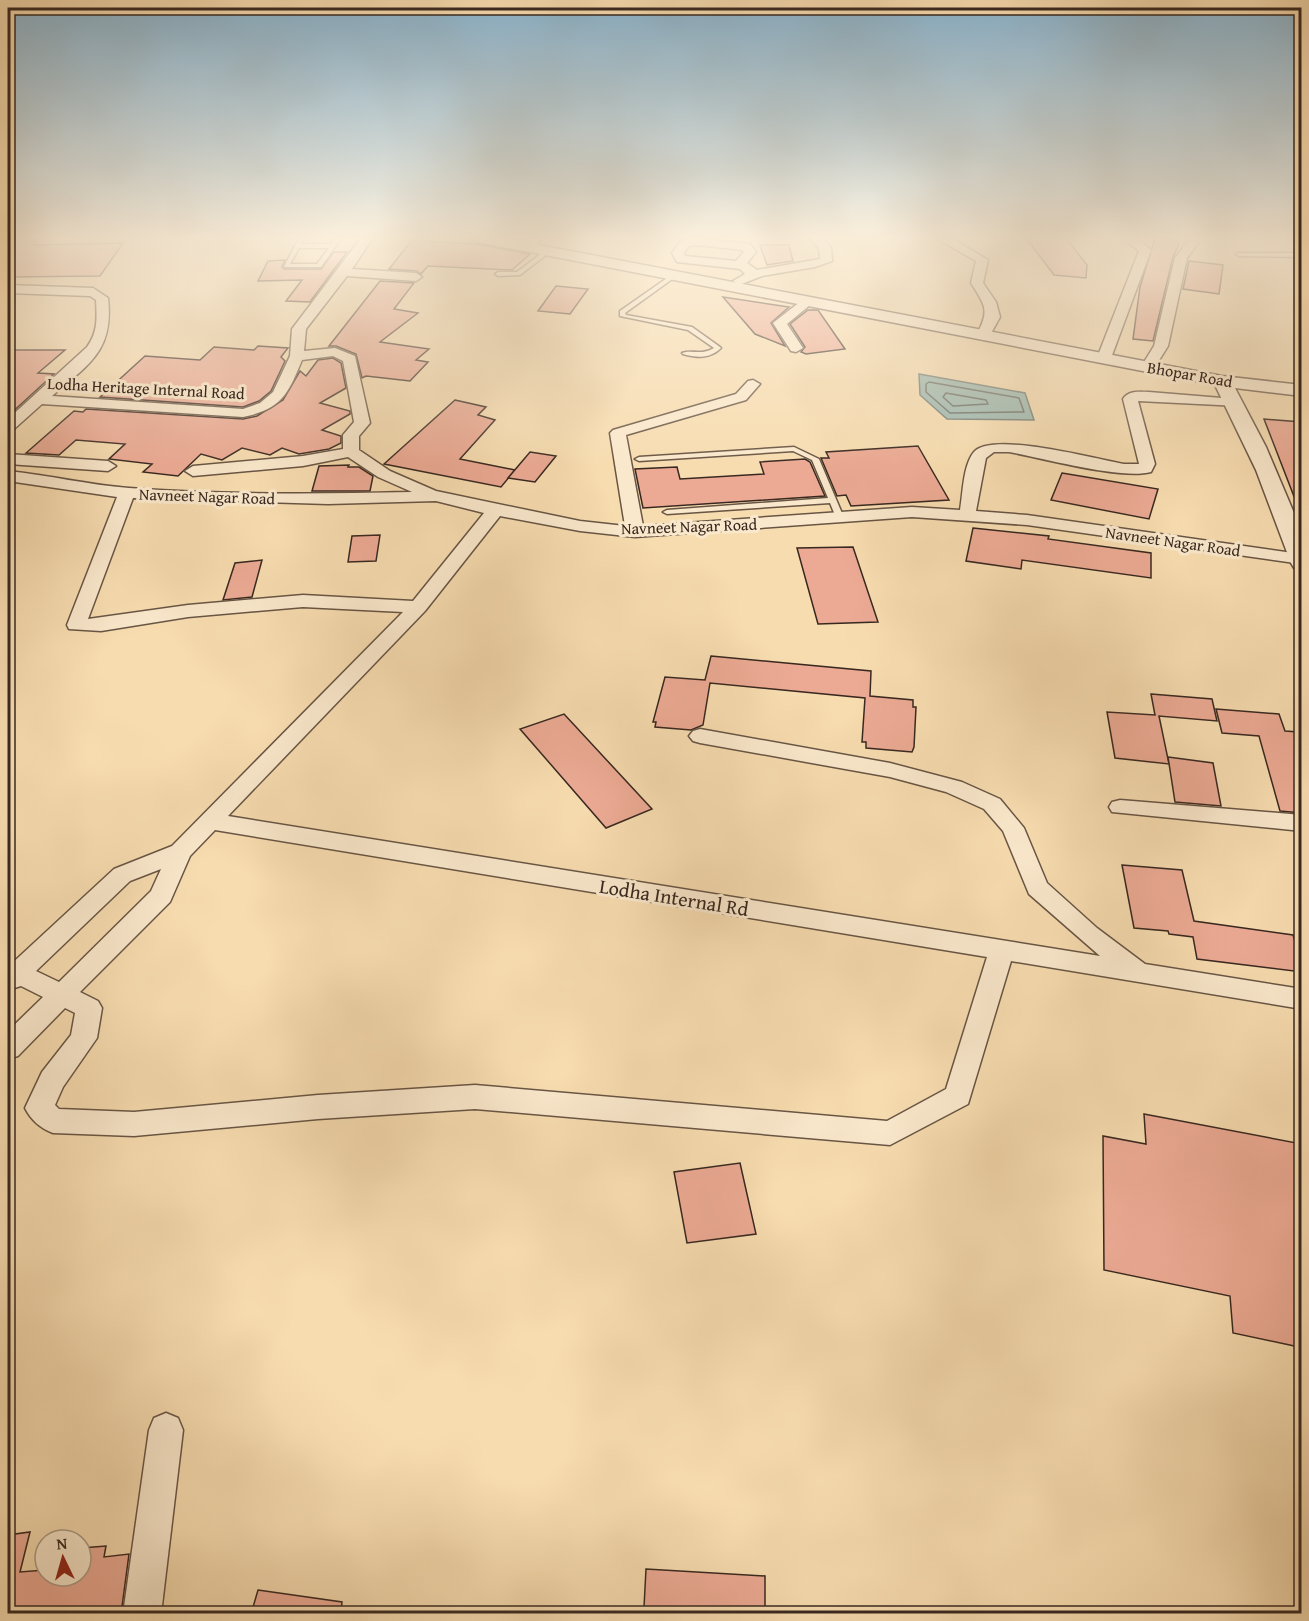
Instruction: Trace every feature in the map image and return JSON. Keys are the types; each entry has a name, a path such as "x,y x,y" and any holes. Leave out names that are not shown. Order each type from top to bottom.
{"street":[{"name":"Lodha Heritage Internal Road","path":"8,427 36,399 88,354 100,338 104,314"},
{"name":"Lodha Heritage Internal Road","path":"36,399 243,413 257,411 269,407 282,390 297,356 299,329 311,314"},
{"path":"791,314 780,323 796,348"},
{"name":"Bhopar Road","path":"870,314 1222,381 1302,391"},
{"path":"984,334 993,317 992,314"},
{"path":"1104,358 1121,314"},
{"path":"1149,367 1161,346 1168,314"},
{"path":"297,356 335,352 350,359 362,423 351,435 351,452"},
{"path":"1222,381 1245,420 1276,493 1301,561"},
{"path":"635,532 618,433 741,397 753,384"},
{"path":"968,516 978,458 982,451 991,447 1009,447 1124,469 1144,469 1148,464 1130,399 1135,396 1149,396 1234,403"},
{"path":"193,471 303,461 351,452 384,474 436,496"},
{"path":"8,459 108,466"},
{"name":"Navneet Nagar Road","path":"8,477 126,492 328,499 436,496 580,526 635,532 912,512 1027,520 1301,561"},
{"path":"126,492 76,626 303,601 418,607"},
{"path":"8,1048 161,896 180,852 418,607 495,510"},
{"name":"Lodha Internal Rd","path":"700,736 890,770 954,787 992,804 1013,828 1037,888 1088,934 1140,972"},
{"path":"1120,807 1302,824"},
{"name":"Lodha Internal Rd","path":"208,821 1302,999"},
{"path":"180,852 122,875 13,978 62,994 89,1008 84,1038 52,1080 39,1108 53,1121 134,1124 318,1107 475,1097 890,1132 958,1096 1002,950"},
{"path":"142,1614 166,1430"}],"lane":[{"path":"622,314 623,316 635,320 690,328 718,348 709,354 698,356 685,353"},
{"path":"639,459 794,449 815,459 840,518"},
{"path":"667,512 832,500"}],"water":[{"path":"919,374 1025,393 1034,420 947,419 920,395"}],"building":[{"path":"354,314 417,314 380,342 429,349 416,360 428,362 410,381 366,376 362,378 356,354 336,346 329,346"},
{"path":"737,314 782,314 771,323 785,346 755,334"},
{"path":"803,314 821,314 845,349 806,354 801,352 805,347 790,324"},
{"path":"1136,314 1160,314 1153,341 1133,339"},
{"path":"258,346 288,348 281,357 285,361 271,391 259,401 243,407 100,397 145,356 200,360 214,347 254,350"},
{"path":"8,350 65,350 38,373 54,374 8,416"},
{"path":"333,358 341,363 346,388 320,403 350,411 350,414 322,430 341,436 341,443 329,449 299,454 282,448 270,455 242,448 222,460 201,454 178,476 143,472 152,464 109,459 125,444 76,440 59,455 26,453 74,411 83,412 86,409 243,419 257,416 283,400 300,371 306,376 318,360"},
{"path":"455,400 486,407 478,415 495,420 460,459 515,470 501,487 384,464"},
{"path":"1264,419 1302,422 1302,511 1300,512"},
{"path":"918,446 949,500 851,506 846,495 837,496 821,458 829,458 826,452"},
{"path":"530,452 556,456 535,482 508,478"},
{"path":"805,459 810,462 825,496 643,508 635,469 677,467 680,479 764,474 760,462"},
{"path":"349,465 348,467 359,467 373,476 370,491 312,491 319,466"},
{"path":"1062,473 1158,489 1149,519 1051,500"},
{"path":"973,528 1049,536 1048,539 1151,553 1151,578 1022,560 1021,569 966,561"},
{"path":"380,535 376,561 348,562 352,536"},
{"path":"853,547 878,622 818,624 797,548"},
{"path":"262,560 252,597 223,600 235,563"},
{"path":"711,656 871,671 870,696 913,700 913,707 916,707 912,752 866,748 866,742 862,742 865,698 710,683 703,725 691,730 655,727 656,722 653,722 665,677 705,680"},
{"path":"1151,694 1212,699 1217,721 1159,716 1169,764 1115,758 1107,712 1155,715"},
{"path":"1216,709 1279,714 1285,731 1299,732 1302,744 1302,813 1280,811 1259,736 1222,733"},
{"path":"564,714 652,809 606,828 520,729"},
{"path":"1168,757 1213,763 1221,806 1175,802"},
{"path":"1122,865 1182,870 1194,921 1293,935 1297,948 1302,949 1302,972 1197,959 1193,937 1169,934 1168,931 1134,928"},
{"path":"1144,1114 1302,1144 1302,1312 1295,1311 1299,1347 1233,1333 1230,1296 1104,1270 1103,1136 1146,1144"},
{"path":"740,1163 756,1234 687,1243 674,1172"},
{"path":"30,1532 20,1572 33,1571 33,1588 93,1588 93,1547 106,1546 104,1557 129,1554 121,1614 8,1614 8,1535"},
{"path":"646,1569 765,1576 765,1614 662,1614 662,1608 644,1607"},
{"path":"258,1590 342,1602 341,1614 251,1614"}]}
